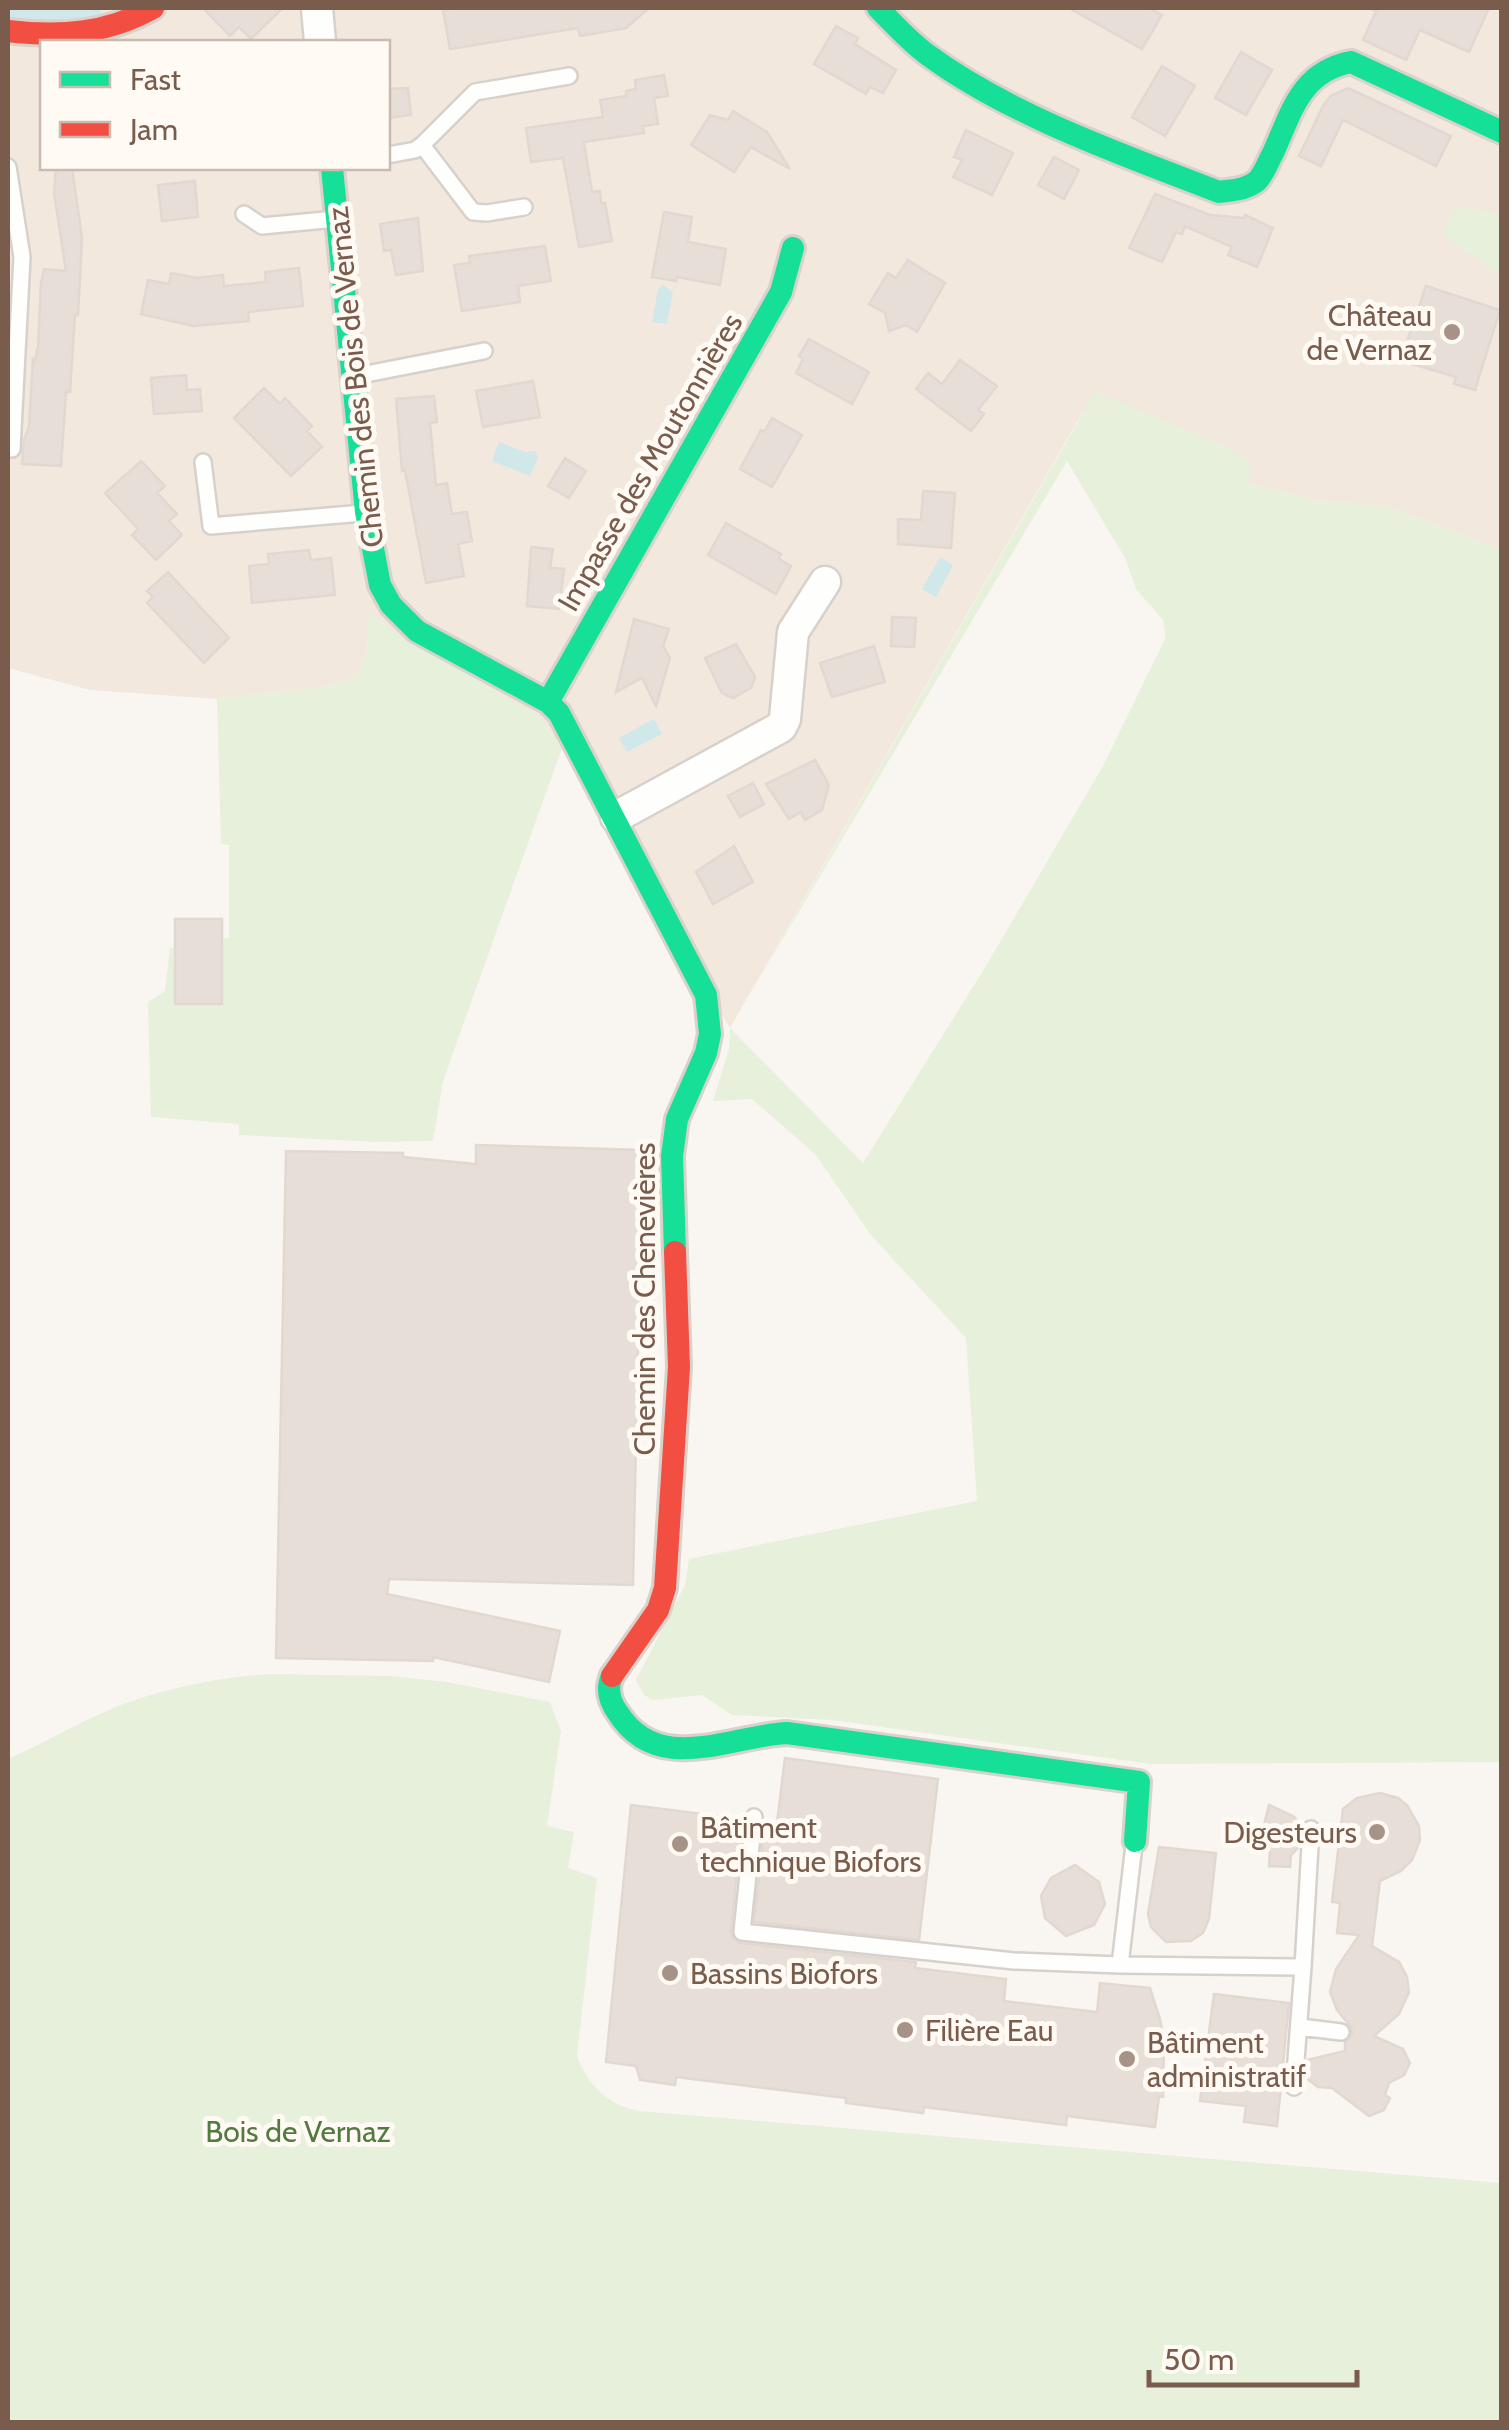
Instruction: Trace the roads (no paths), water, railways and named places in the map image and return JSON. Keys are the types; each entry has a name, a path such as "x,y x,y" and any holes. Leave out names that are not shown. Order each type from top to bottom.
{"street":[{"path":"8,31 83,33 118,24 152,8"},
{"path":"316,8 320,40"},
{"path":"878,8 925,53 956,74 1073,135 1219,192 1243,189 1258,180 1306,86 1320,71 1341,62 1351,62 1502,132"},
{"name":"Chemin des Bois de Vernaz","path":"332,170 366,512 380,584 391,605 407,622 439,645 548,702 566,722 699,976 709,1016 706,1053"},
{"name":"Impasse des Moutonnières","path":"548,702 782,292 793,248"},
{"path":"616,817 781,727 794,632 825,582"},
{"name":"Chemin des Chenevières","path":"706,1053 677,1118 672,1156 679,1367 665,1588 658,1610 609,1680 615,1710 648,1742 682,1752 700,1751 755,1734 787,1733 1139,1782 1135,1841"}],"lane":[{"path":"390,155 422,145 475,92 569,76"},
{"path":"422,145 473,212 524,206"},
{"path":"8,166 22,257 12,450"},
{"path":"244,214 262,226 339,219"},
{"path":"353,377 484,350"},
{"path":"203,462 212,526 366,512"},
{"path":"754,1817 742,1932 1014,1961 1303,1966"},
{"path":"1294,2087 1311,1829"},
{"path":"1120,1964 1135,1841"},
{"path":"1300,2027 1342,2032"}],"water":[{"path":"663,285 673,292 667,324 652,322 658,289"},
{"path":"499,442 525,452 535,451 538,457 530,476 492,461"},
{"path":"940,557 953,565 936,597 922,589"},
{"path":"654,719 662,734 627,752 619,738"}],"waterway":[{"path":"8,9 33,13 76,8"}],"place":[{"name":"Château de Vernaz","path":"1452,332"},
{"name":"Digesteurs","path":"1377,1832"},
{"name":"Bâtiment technique Biofors","path":"680,1844"},
{"name":"Bassins Biofors","path":"670,1973"},
{"name":"Filière Eau","path":"905,2030"},
{"name":"Bâtiment administratif","path":"1127,2059"}],"park label":[{"name":"Bois de Vernaz","path":"298,2131"}]}
